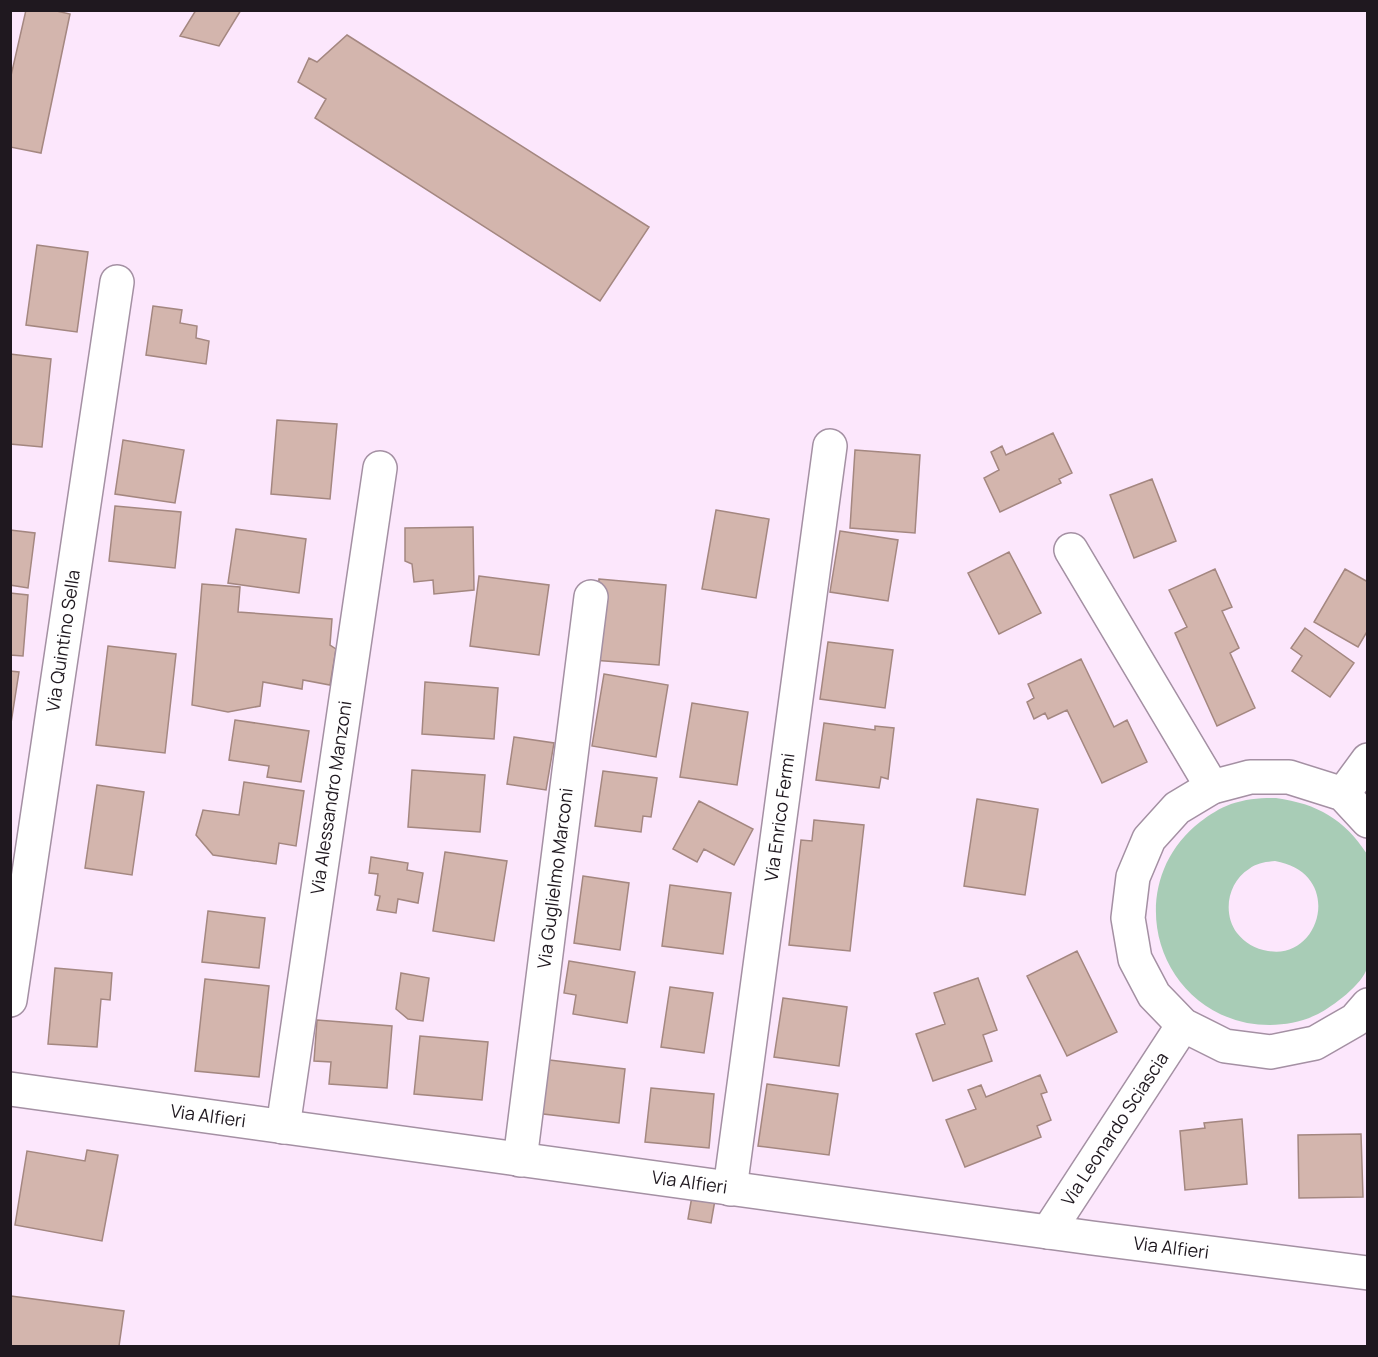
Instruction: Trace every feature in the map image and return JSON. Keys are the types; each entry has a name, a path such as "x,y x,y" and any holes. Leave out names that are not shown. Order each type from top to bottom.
{"street":[{"name":"Via Quintino Sella","path":"10,1000 117,282"},
{"name":"Via Enrico Fermi","path":"730,1189 830,446"},
{"name":"Via Alessandro Manzoni","path":"283,1127 380,468"},
{"path":"1071,550 1212,787"},
{"name":"Via Guglielmo Marconi","path":"519,1160 591,597"},
{"path":"1343,794 1368,760"},
{"path":"1368,821 1343,794 1288,777 1250,777 1212,787 1177,808 1149,839 1133,877 1128,918 1135,959 1154,995 1183,1025 1224,1046 1270,1052 1315,1043 1355,1020 1368,1005"},
{"name":"Via Leonardo Sciascia","path":"1048,1232 1183,1025"},
{"name":"Via Alfieri","path":"10,1089 730,1189 1368,1273"}],"green space":[{"path":"1276,798 1305,804 1329,815 1349,831 1367,854 1369,957 1367,968 1360,981 1331,1006 1301,1021 1265,1025 1247,1023 1215,1011 1189,992 1170,966 1159,938 1156,907 1162,876 1176,847 1200,822 1231,804","holes":["1275,861 1297,869 1311,882 1318,897 1318,914 1312,930 1301,943 1286,950 1259,949 1243,940 1232,925 1230,916 1230,898 1236,882 1249,869 1264,862"]}],"building":[{"path":"26,10 52,10 70,14 41,153 10,147 10,80"},
{"path":"196,10 241,10 219,46 180,36"},
{"path":"347,35 649,227 600,301 315,118 326,99 298,82 309,58 317,62"},
{"path":"37,245 88,252 77,332 26,325"},
{"path":"153,306 182,310 180,323 197,326 196,338 209,341 206,364 146,355"},
{"path":"10,354 51,359 42,447 10,444"},
{"path":"277,420 337,424 330,499 271,494"},
{"path":"1053,433 1072,473 1059,479 1061,483 1000,512 984,478 999,470 991,452 1002,446 1006,455"},
{"path":"123,440 184,450 175,503 115,494"},
{"path":"855,450 920,455 915,533 850,528"},
{"path":"1152,479 1176,541 1134,558 1110,495"},
{"path":"115,506 181,512 175,568 109,561"},
{"path":"716,510 769,519 756,598 702,589"},
{"path":"473,527 474,590 434,594 433,580 414,582 412,564 405,561 405,528"},
{"path":"236,529 306,539 299,593 228,583"},
{"path":"10,530 35,533 28,588 10,585"},
{"path":"840,531 898,540 888,601 830,592"},
{"path":"1009,552 1041,613 999,634 968,573"},
{"path":"1215,569 1232,607 1222,611 1239,648 1230,653 1255,708 1217,726 1175,633 1187,627 1169,590"},
{"path":"1345,569 1368,582 1368,630 1358,647 1314,622"},
{"path":"479,576 549,585 539,655 470,646"},
{"path":"599,579 666,585 659,665 592,660"},
{"path":"202,584 240,587 238,612 332,619 330,645 336,649 330,685 303,680 302,689 263,682 260,706 228,712 192,705"},
{"path":"10,593 28,595 23,656 10,655"},
{"path":"1305,628 1354,663 1330,697 1292,671 1302,656 1291,648"},
{"path":"828,642 893,650 885,708 820,699"},
{"path":"108,646 176,654 165,753 96,745"},
{"path":"1081,659 1114,727 1127,720 1147,762 1102,783 1067,710 1048,719 1045,713 1034,719 1027,702 1034,698 1028,684"},
{"path":"10,671 19,672 11,723 10,723"},
{"path":"604,674 668,685 656,757 592,746"},
{"path":"425,682 498,688 494,739 422,734"},
{"path":"692,703 748,712 737,785 680,777"},
{"path":"235,720 309,731 301,782 267,777 269,766 229,760"},
{"path":"824,723 875,730 875,726 894,728 888,779 881,777 879,788 816,780"},
{"path":"514,737 554,743 546,790 507,784"},
{"path":"412,770 485,775 480,832 408,827"},
{"path":"603,771 657,778 651,817 643,816 641,832 595,826"},
{"path":"244,782 304,791 296,846 279,843 276,864 213,855 196,835 203,810 239,815"},
{"path":"97,785 144,792 132,875 85,868"},
{"path":"977,799 1038,809 1025,895 964,886"},
{"path":"699,801 753,829 734,865 704,849 697,862 673,849"},
{"path":"814,820 864,825 850,951 789,945 801,840 812,841"},
{"path":"445,852 507,861 494,941 433,931"},
{"path":"371,857 408,863 407,870 423,873 418,903 398,899 396,913 377,910 380,896 375,895 378,874 369,873"},
{"path":"583,876 629,883 620,950 574,943"},
{"path":"670,885 731,893 723,954 662,946"},
{"path":"208,911 265,918 259,968 202,962"},
{"path":"1077,951 1117,1032 1067,1056 1027,976"},
{"path":"569,961 635,972 627,1023 573,1014 576,995 564,993"},
{"path":"55,968 112,973 110,1000 101,999 97,1047 48,1044"},
{"path":"401,973 429,978 423,1021 408,1019 396,1009"},
{"path":"978,978 997,1030 983,1035 992,1061 933,1081 916,1034 945,1024 934,993"},
{"path":"205,979 269,986 259,1077 195,1071"},
{"path":"670,987 713,993 704,1053 661,1047"},
{"path":"783,998 847,1007 839,1066 774,1057"},
{"path":"317,1020 392,1026 387,1088 329,1084 331,1062 314,1061"},
{"path":"420,1036 488,1042 482,1100 414,1094"},
{"path":"541,1059 625,1069 619,1123 535,1113"},
{"path":"1040,1075 1047,1092 1041,1094 1051,1120 1037,1126 1041,1137 965,1167 946,1120 976,1109 968,1090 981,1085 986,1097"},
{"path":"767,1084 838,1094 829,1155 758,1146"},
{"path":"651,1088 714,1094 709,1148 645,1142"},
{"path":"1242,1119 1247,1184 1185,1190 1180,1131 1205,1128 1204,1123"},
{"path":"1361,1134 1363,1197 1299,1198 1298,1135"},
{"path":"87,1150 118,1155 102,1241 15,1225 27,1151 85,1161"},
{"path":"692,1196 715,1200 711,1223 688,1219"},
{"path":"11,1296 124,1311 119,1346 10,1346"}]}
